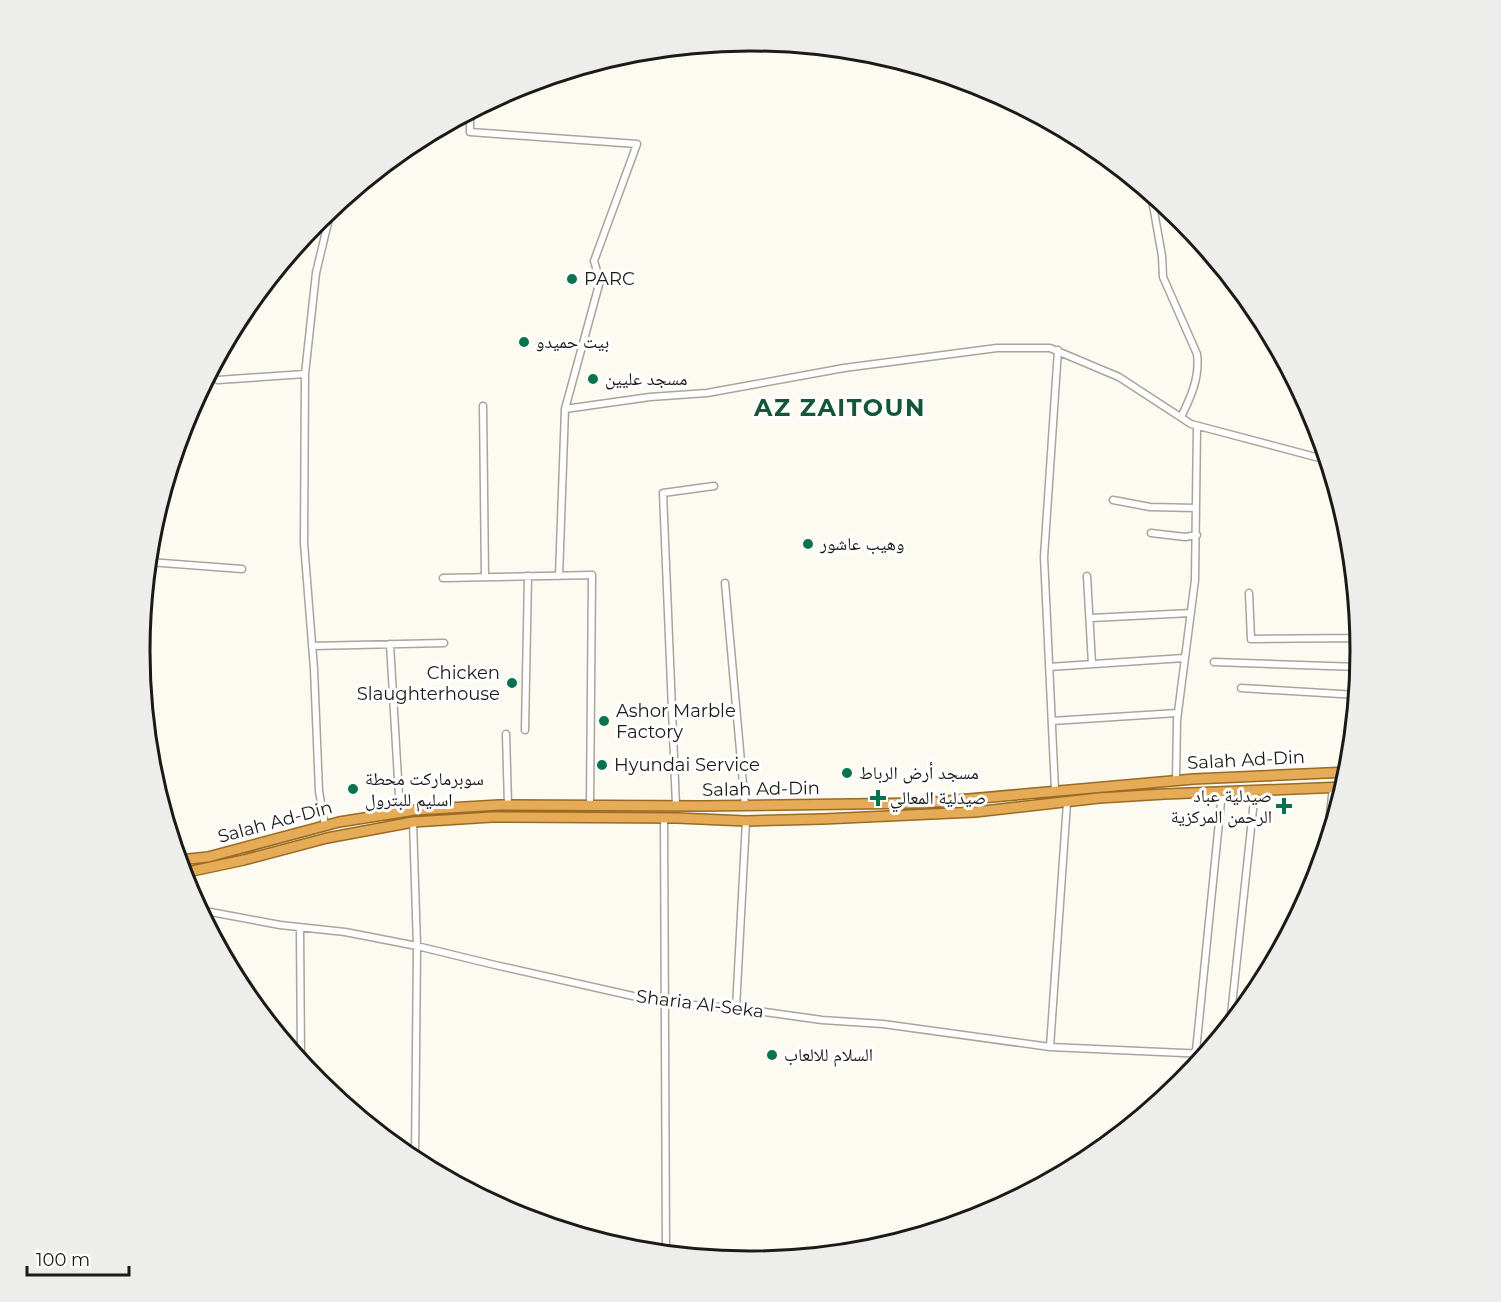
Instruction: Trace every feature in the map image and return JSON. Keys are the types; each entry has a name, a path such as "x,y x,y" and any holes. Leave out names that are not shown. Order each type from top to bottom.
{"highway":[{"name":"Salah Ad-Din","path":"188,859 208,857 325,826 400,813 508,805 745,806 924,803 1176,780 1338,773"},
{"name":"Salah Ad-Din","path":"192,871 327,838 413,822 492,817 746,821 932,815 1099,798 1333,788"}],"street":[{"path":"470,121 470,132 637,144 594,261 600,281 565,409 559,576"},
{"path":"1153,207 1162,256 1163,277 1197,354 1198,372 1191,397 1181,417"},
{"path":"325,826 319,791 304,543 305,374 316,273 327,226"},
{"path":"565,409 650,397 707,393 844,368 997,348 1050,348 1119,377 1191,424 1319,458"},
{"path":"1054,790 1044,557 1058,350"},
{"path":"218,380 305,374"},
{"path":"483,406 485,577"},
{"path":"1176,780 1178,713 1196,580 1197,426"},
{"path":"676,806 663,493 714,486"},
{"path":"1113,500 1150,507 1196,508"},
{"path":"1151,533 1185,537 1197,535"},
{"path":"158,563 242,569"},
{"path":"443,578 592,575 590,805"},
{"path":"525,730 528,576"},
{"path":"1088,576 1092,664"},
{"path":"725,584 745,806"},
{"path":"1249,593 1251,639 1350,637"},
{"path":"1091,618 1191,613"},
{"path":"312,646 444,643"},
{"path":"390,644 400,813"},
{"path":"1049,667 1184,658"},
{"path":"1214,662 1350,665"},
{"path":"1240,688 1349,694"},
{"path":"1052,721 1178,713"},
{"path":"506,734 508,805"},
{"path":"1332,799 1333,788"},
{"path":"1232,1009 1256,791"},
{"path":"1193,1053 1196,1051 1222,792"},
{"path":"1050,1047 1067,803"},
{"path":"664,818 666,1245"},
{"path":"736,1008 746,821"},
{"path":"413,822 417,945 415,1149"},
{"name":"Sharia Al-Seka","path":"210,912 417,945 664,1003 736,1008 1050,1047 1196,1053"},
{"path":"300,928 301,1049"}],"place":[{"name":"PARC","path":"572,279"},
{"name":"بيت حميدو","path":"524,342"},
{"name":"مسجد عليين","path":"593,379"},
{"name":"وهيب عاشور","path":"808,544"},
{"name":"Chicken Slaughterhouse","path":"512,683"},
{"name":"Ashor Marble Factory","path":"604,721"},
{"name":"Hyundai Service","path":"602,765"},
{"name":"مسجد أرض الرباط","path":"847,773"},
{"name":"سوبرماركت محطة اسليم للبترول","path":"353,789"},
{"name":"صيدلية المعالي","path":"878,798"},
{"name":"صيدلية عباد الرحمن المركزية","path":"1284,806"},
{"name":"السلام للالعاب","path":"772,1055"}],"district":[{"name":"AZ ZAITOUN","path":"840,408"}]}
